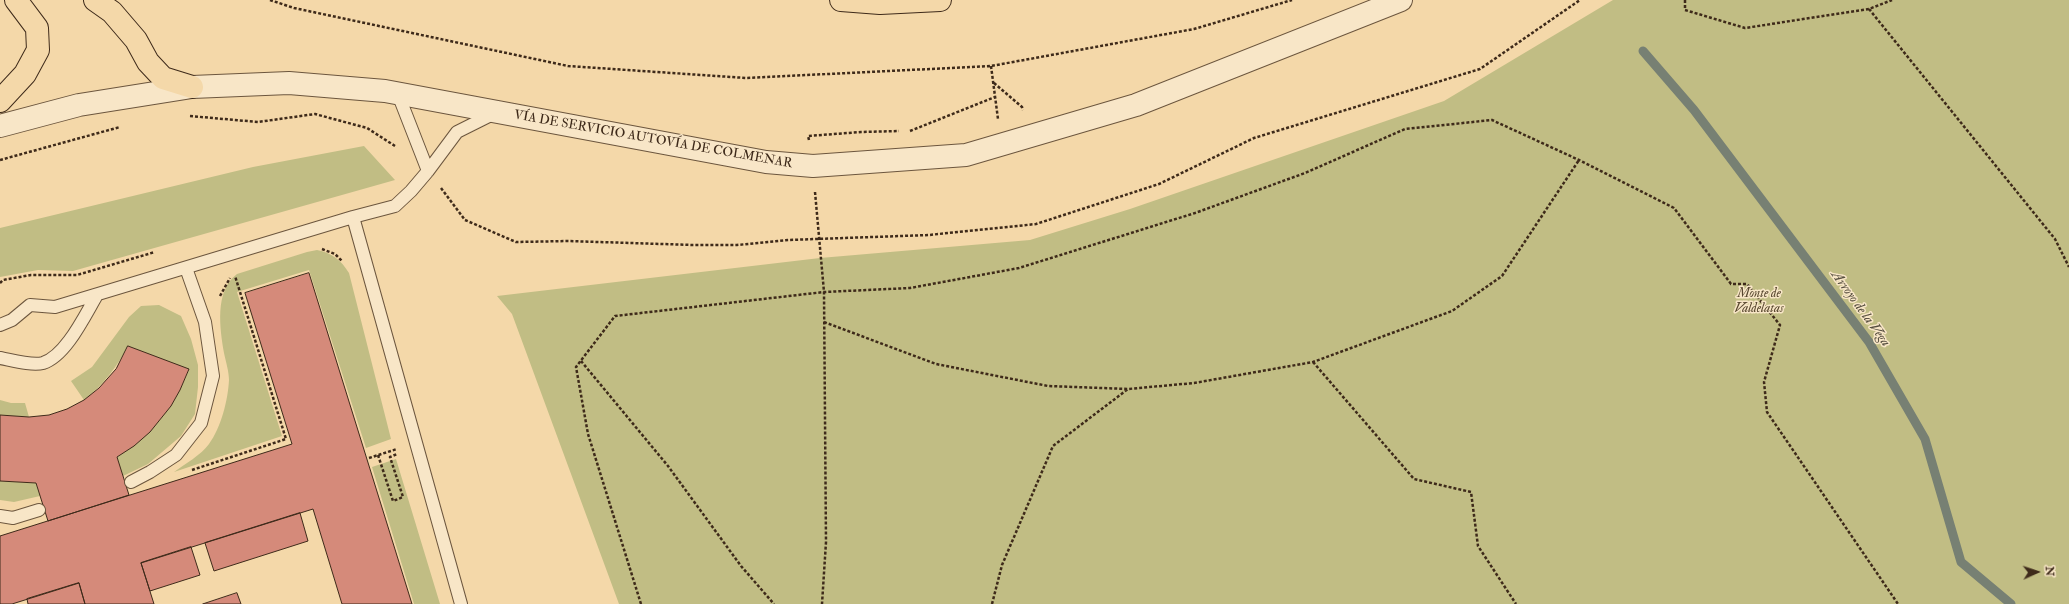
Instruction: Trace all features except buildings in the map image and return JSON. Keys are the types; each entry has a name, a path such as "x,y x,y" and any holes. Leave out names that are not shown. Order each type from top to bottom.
{"highway":[{"path":"0,101 25,74 38,50 37,28 16,0"},
{"path":"94,0 112,12 136,40 148,62 163,78 192,87"},
{"path":"841,0 880,3 940,0"}],"street":[{"name":"VÍA DE SERVICIO AUTOVÍA DE COLMENAR","path":"0,126 79,105 192,87 289,83 398,94 766,162 813,166 966,155 1136,105 1401,0"}],"lane":[{"path":"398,94 428,171"},
{"path":"0,325 12,320 30,305 55,308 353,217 395,206 411,191 428,171 457,132 496,112"},
{"path":"353,217 461,604"},
{"path":"131,482 150,472 176,455 201,423 213,376 204,322 186,268"},
{"path":"0,358 22,362 43,363 63,350 97,295"},
{"path":"0,516 13,518 39,510"}],"path":[{"path":"270,0 294,8 568,66 746,78 991,66 1194,30 1292,0"},
{"path":"184,116 258,122 315,114 367,128 406,153 428,171 465,220 516,242 568,241 707,245 929,235 1036,224 1159,184 1254,138 1480,69 1580,0"},
{"path":"1685,0 1685,10 1745,28 1869,9 1892,0"},
{"path":"1869,9 2055,239 2069,267"},
{"path":"991,66 1001,145"},
{"path":"993,82 1022,107 1029,137"},
{"path":"822,604 826,542 824,292 813,166 808,136 861,132 910,131 995,97"},
{"path":"641,604 588,434 576,367 615,316 824,292 910,288 1019,268 1195,213 1290,179 1406,129 1492,120 1579,160 1674,208 1731,284 1747,284 1780,324 1764,382 1767,412 1898,604"},
{"path":"0,160 126,125"},
{"path":"824,322 936,364 1048,386 1128,389 1194,382 1313,362 1452,311 1502,276 1579,160"},
{"path":"318,248 336,254 346,266"},
{"path":"0,283 3,280 31,275 77,275 161,250"},
{"path":"189,471 286,439 234,272 219,297"},
{"path":"581,361 668,466 741,566 774,604"},
{"path":"1313,362 1414,479 1470,492 1478,546 1516,604"},
{"path":"992,604 1002,565 1053,446 1128,389"},
{"path":"399,448 401,453"},
{"path":"369,458 390,451"},
{"path":"378,455 393,501 403,498 390,457"}],"green space":[{"name":"Monte de Valdelatas","path":"1613,0 2069,0 2069,604 619,604 512,314 497,296 820,258 1030,240 1130,209 1444,101"},
{"path":"364,146 395,180 73,271 38,270 0,277 0,228 253,167"},
{"path":"317,250 336,258 343,264 349,273 391,439 366,448 309,270 237,292 282,436 174,472 206,448 217,430 223,414 229,380 221,333 220,311 225,290 230,281 237,274"},
{"path":"159,305 181,316 191,339 198,365 198,387 195,414 181,436 148,464 123,476 117,457 151,430 169,408 189,370 128,346 109,375 98,388 84,400 71,381 92,367 129,317 141,306"},
{"path":"0,400 11,403 25,403 29,417 0,415"},
{"path":"396,459 440,604 414,604 372,467"},
{"path":"0,481 36,483 40,496 14,502 0,500"}],"waterway":[{"name":"Arroyo de la Vega","path":"1643,51 1694,110 1869,342 1925,439 1961,562 2011,604"}]}
